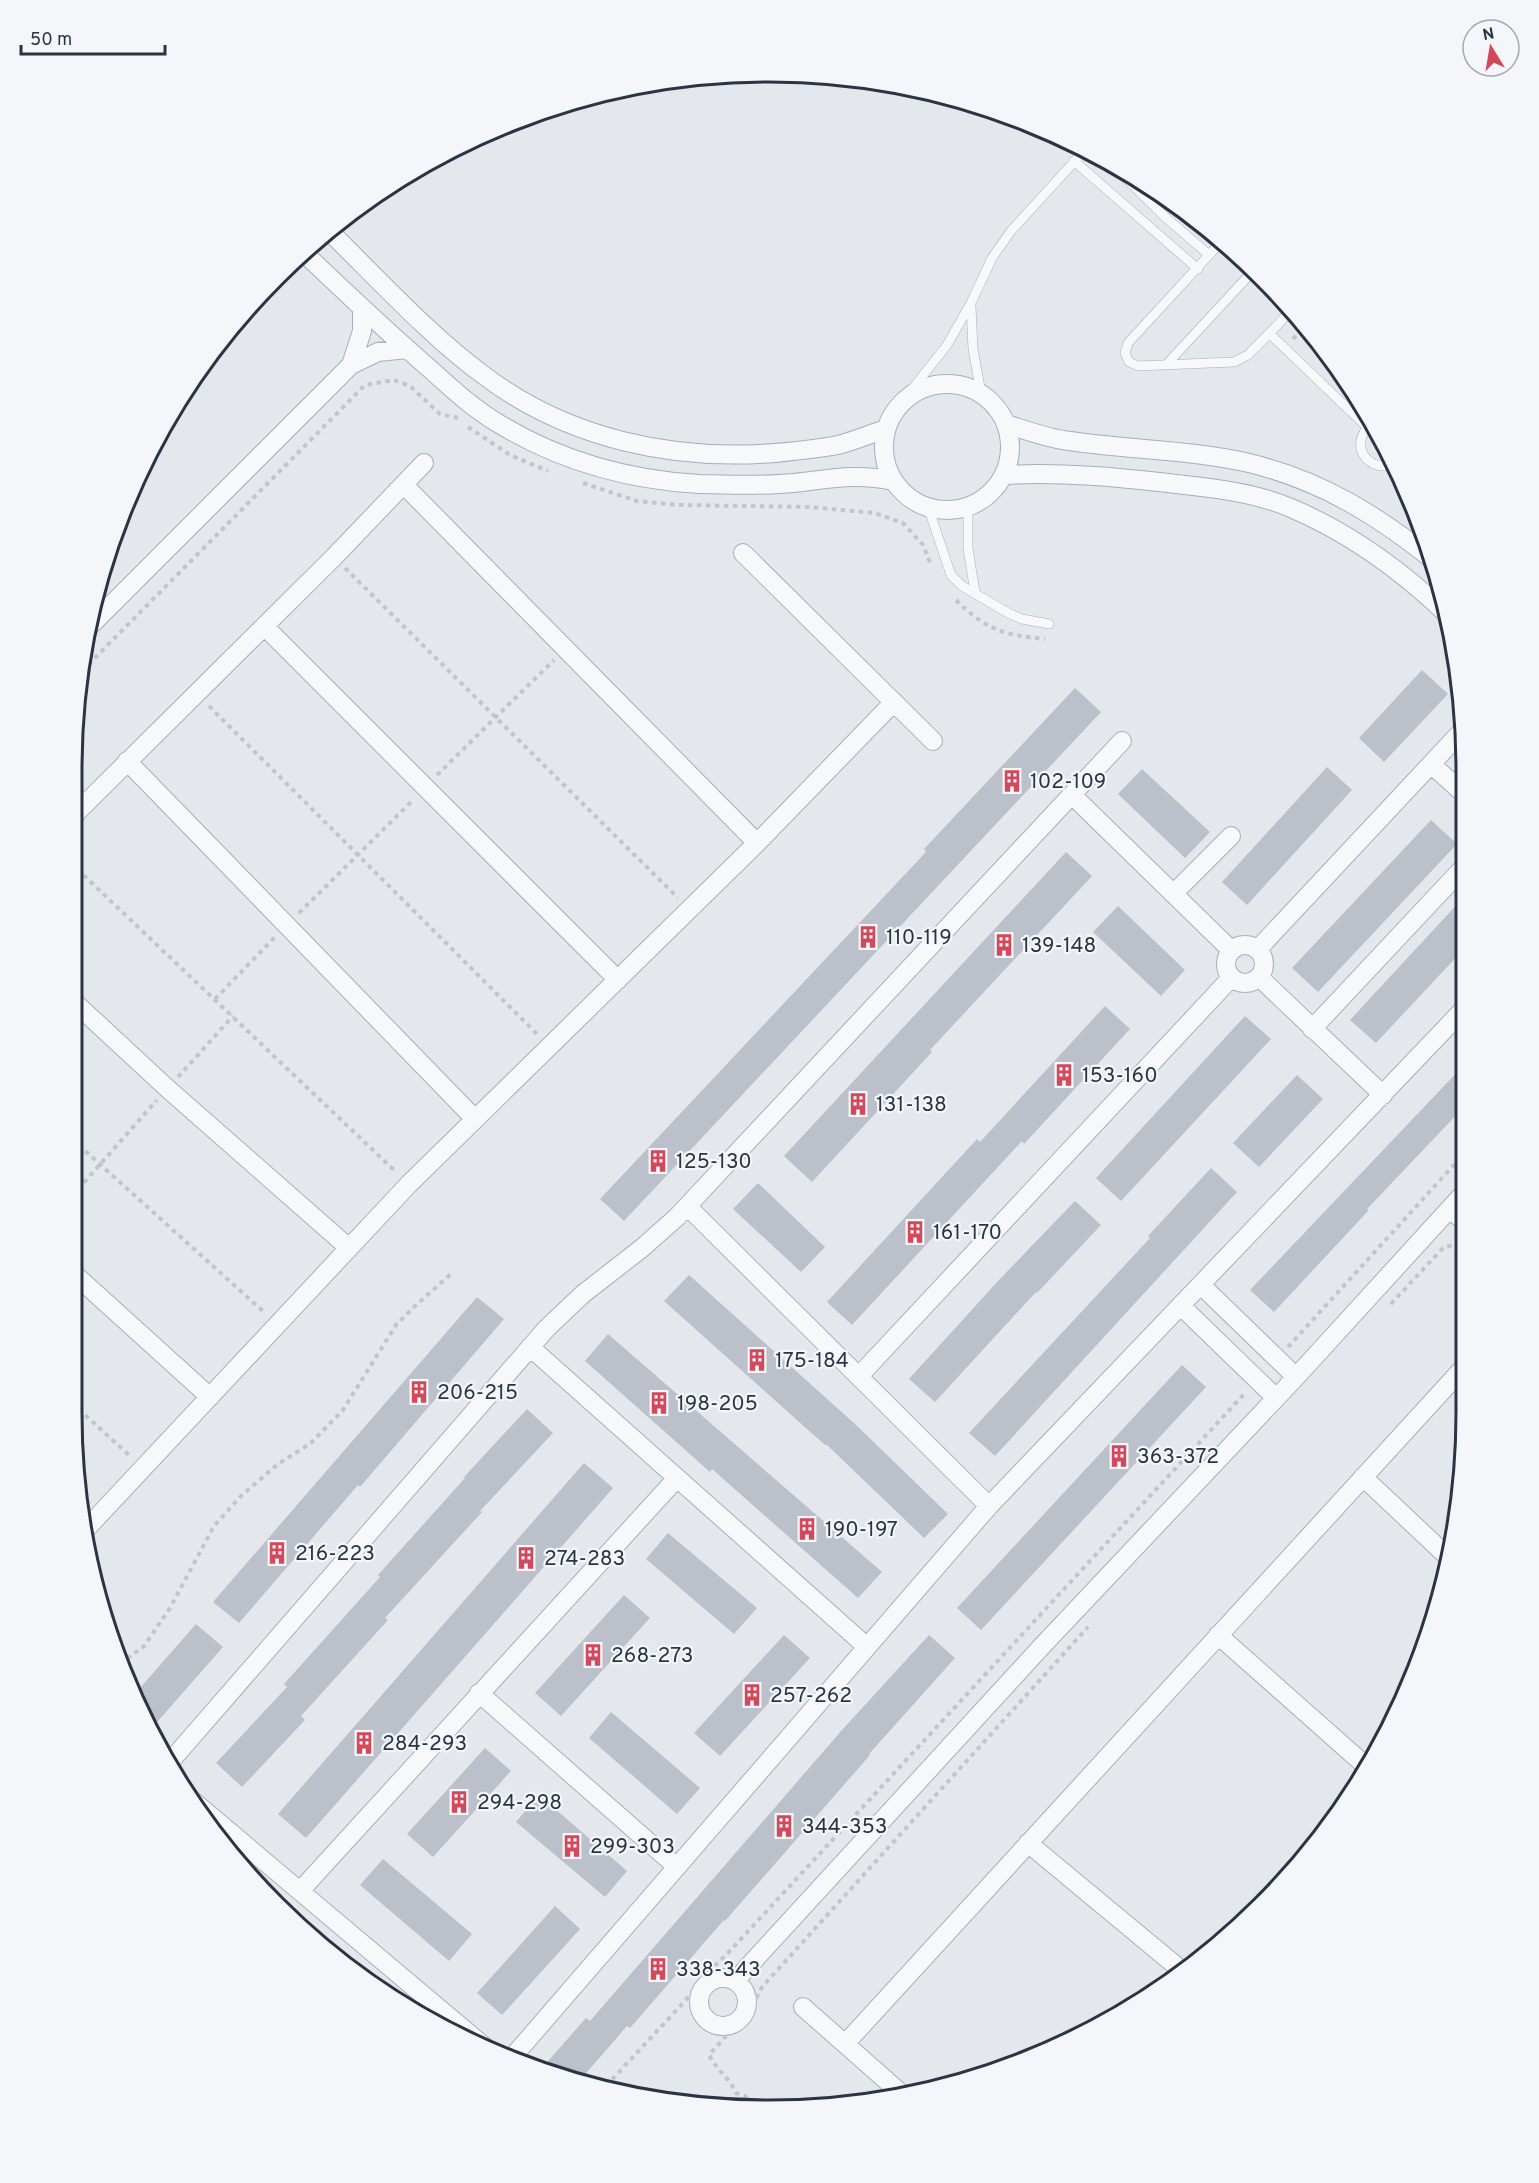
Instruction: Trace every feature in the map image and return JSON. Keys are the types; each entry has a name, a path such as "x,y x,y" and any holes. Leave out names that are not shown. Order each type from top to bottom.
{"street":[{"path":"335,237 428,327 485,377 517,399 551,417 587,431 625,443 665,450 747,455 808,450 886,429"},
{"path":"310,259 468,402 499,424 551,451 609,470 654,480 700,484 792,483 842,476 868,476 893,481"},
{"path":"351,365 362,331 362,308"},
{"path":"101,615 351,365 378,352 407,349"},
{"path":"940,384 968,387 981,393 996,407 1006,424 1011,450 1004,475 989,494 968,506 941,510 914,501 902,492 893,481 886,464 883,447 886,429 892,414 902,402 913,393 940,384"},
{"path":"1006,424 1061,440 1204,455 1249,463 1301,479 1350,502 1421,551"},
{"path":"82,807 334,557 424,463"},
{"path":"1004,475 1046,473 1120,477 1202,487 1247,495 1289,507 1337,530 1384,560 1436,605"},
{"path":"404,485 564,650 757,843"},
{"path":"743,553 933,741"},
{"path":"264,626 618,980"},
{"path":"92,1523 409,1184 618,980 688,908 757,843 894,702"},
{"path":"1258,949 1455,738"},
{"path":"175,1757 530,1347 583,1293 642,1248 687,1206 1122,741"},
{"path":"127,761 475,1119"},
{"path":"1431,764 1456,787"},
{"path":"1072,795 1231,950"},
{"path":"1173,894 1230,836"},
{"path":"1312,1029 1456,875"},
{"path":"1242,944 1258,949 1265,960 1260,977 1249,983 1232,978 1228,973 1226,961 1231,950 1242,944"},
{"path":"1260,977 1383,1095"},
{"path":"859,1376 1232,978"},
{"path":"82,1009 168,1089 349,1248"},
{"path":"517,2052 989,1506 1456,1017"},
{"path":"735,1981 1456,1202"},
{"path":"687,1206 989,1506"},
{"path":"1450,1208 1456,1214"},
{"path":"82,1281 210,1397"},
{"path":"1201,1286 1296,1377"},
{"path":"1181,1306 1276,1398"},
{"path":"530,1347 866,1646"},
{"path":"845,2044 1456,1376"},
{"path":"1364,1477 1442,1552"},
{"path":"300,1891 676,1478"},
{"path":"1218,1635 1361,1762"},
{"path":"479,1693 677,1867"},
{"path":"216,1820 462,2028"},
{"path":"1028,1843 1176,1968"},
{"path":"802,2007 896,2089"}],"lane":[{"path":"902,402 933,365 971,303 984,273 1011,231 1079,156"},
{"path":"1074,161 1198,268"},
{"path":"1137,190 1209,255"},
{"path":"1216,248 1125,348 1126,358 1133,365 1234,362 1248,354 1286,317"},
{"path":"1166,365 1247,277"},
{"path":"971,303 973,349 981,393"},
{"path":"1270,334 1358,415"},
{"path":"1367,431 1361,441 1364,455 1375,465 1386,465"},
{"path":"968,506 968,549 975,592"},
{"path":"928,507 951,575 962,586 1010,614 1022,619 1049,624"}],"path":[{"path":"91,662 365,385 394,380 410,386 440,414 459,418"},
{"path":"467,426 510,455 549,471"},
{"path":"579,482 637,501 677,505 809,507 875,513 903,523 923,545 933,568"},
{"path":"334,557 688,908"},
{"path":"949,594 968,612 988,626 1011,636 1045,639"},
{"path":"215,999 286,925 564,650"},
{"path":"196,693 550,1047"},
{"path":"82,873 409,1184"},
{"path":"82,1185 233,1016"},
{"path":"82,1148 278,1324"},
{"path":"1277,1359 1456,1163"},
{"path":"1388,1306 1443,1248 1456,1244"},
{"path":"128,1658 144,1646 170,1608 214,1526 241,1496 278,1464 311,1443 343,1410 396,1325 451,1274"},
{"path":"610,2081 685,2001 704,1976 728,1953 1258,1380"},
{"path":"82,1412 144,1468"},
{"path":"748,2100 736,2093 730,2080 715,2068 709,2055 726,2036 748,2019 763,1986 1095,1620"}],"building":[{"path":"1422,670 1448,694 1384,762 1359,738"},
{"path":"1075,688 1101,712 624,1221 600,1199 926,852 924,849"},
{"path":"1327,767 1352,790 1247,905 1222,882"},
{"path":"1142,769 1210,832 1185,858 1118,794"},
{"path":"1431,820 1456,843 1318,992 1292,968"},
{"path":"1066,852 1092,876 930,1050 932,1052 812,1182 784,1156"},
{"path":"1456,905 1456,957 1376,1043 1350,1020"},
{"path":"1118,906 1185,970 1161,996 1093,932"},
{"path":"1105,1006 1130,1029 1024,1144 1022,1141 852,1325 827,1302 977,1139 980,1142"},
{"path":"1245,1016 1271,1039 1121,1201 1096,1178"},
{"path":"1456,1073 1456,1115 1274,1312 1250,1290"},
{"path":"1297,1075 1323,1099 1259,1167 1233,1143"},
{"path":"1211,1168 1237,1192 995,1456 969,1433 1150,1238 1148,1236"},
{"path":"758,1183 825,1247 801,1272 733,1209"},
{"path":"1075,1201 1101,1225 935,1402 909,1379"},
{"name":"175-184","path":"689,1275 855,1424 948,1514 924,1538 826,1444 664,1301"},
{"path":"477,1297 504,1319 360,1487 358,1485 239,1623 213,1602"},
{"path":"608,1334 882,1572 858,1598 712,1469 710,1472 585,1361"},
{"name":"363-372","path":"1182,1365 1206,1387 981,1630 957,1608"},
{"path":"527,1409 553,1433 385,1618 388,1620 301,1716 305,1720 242,1787 216,1763 287,1687 284,1684 380,1577 378,1575"},
{"path":"584,1463 613,1488 306,1838 278,1814"},
{"path":"668,1533 757,1608 734,1634 646,1559"},
{"name":"268-273","path":"624,1595 650,1618 561,1716 535,1693"},
{"path":"196,1624 223,1647 156,1723 140,1688"},
{"name":"257-262","path":"784,1635 810,1658 720,1756 694,1733"},
{"path":"929,1635 955,1658 630,2028 627,2026 585,2075 546,2063 586,2018 590,2021 842,1730"},
{"path":"611,1712 700,1788 677,1814 589,1738"},
{"name":"294-298","path":"485,1748 511,1771 433,1857 407,1834"},
{"name":"299-303","path":"539,1795 627,1871 605,1897 516,1822"},
{"path":"383,1859 472,1934 449,1961 360,1885"},
{"path":"555,1906 580,1929 502,2015 477,1993"}],"place":[{"name":"102-109","path":"1012,781"},
{"name":"110-119","path":"868,937"},
{"name":"139-148","path":"1004,945"},
{"name":"153-160","path":"1064,1075"},
{"name":"131-138","path":"858,1104"},
{"name":"125-130","path":"658,1161"},
{"name":"161-170","path":"915,1232"},
{"name":"175-184","path":"757,1360"},
{"name":"206-215","path":"419,1392"},
{"name":"198-205","path":"659,1403"},
{"name":"363-372","path":"1119,1456"},
{"name":"190-197","path":"807,1529"},
{"name":"216-223","path":"277,1553"},
{"name":"274-283","path":"526,1558"},
{"name":"268-273","path":"593,1655"},
{"name":"257-262","path":"752,1695"},
{"name":"284-293","path":"364,1743"},
{"name":"294-298","path":"459,1802"},
{"name":"344-353","path":"784,1826"},
{"name":"299-303","path":"572,1846"},
{"name":"338-343","path":"658,1969"}]}
